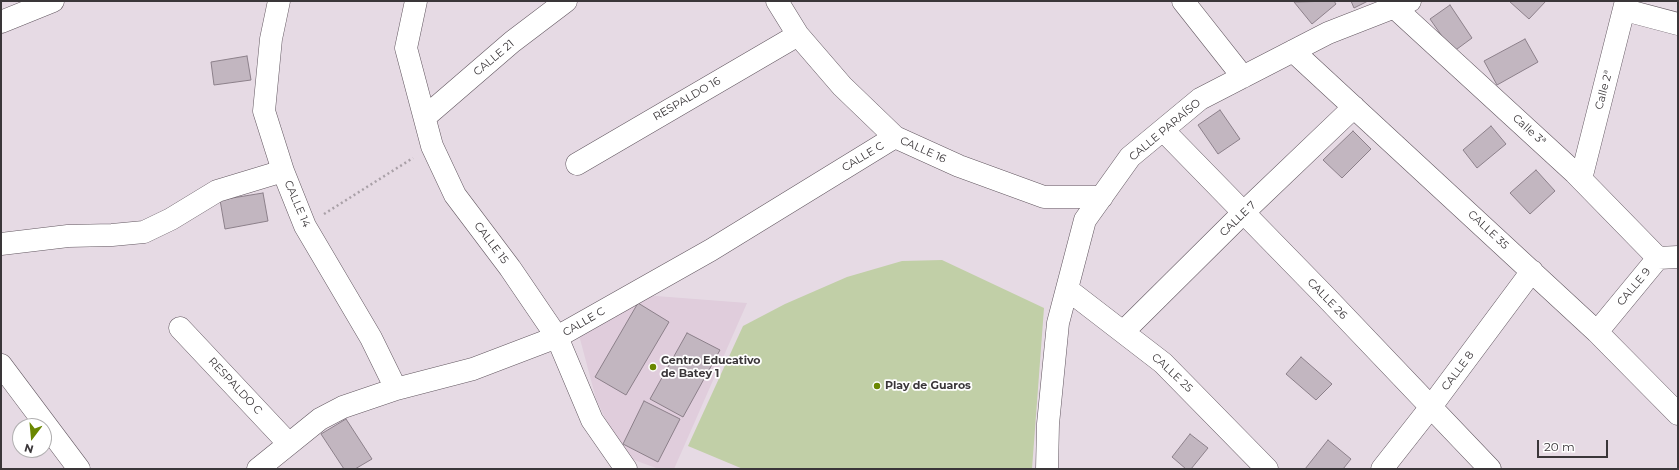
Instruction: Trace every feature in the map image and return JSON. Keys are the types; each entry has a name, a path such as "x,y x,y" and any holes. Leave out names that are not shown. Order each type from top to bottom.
{"street":[{"path":"1,22 53,1"},
{"name":"CALLE 14","path":"279,1 271,39 264,111 283,171 305,226 371,338 396,389"},
{"name":"CALLE 15","path":"416,1 406,48 432,146 455,195 510,268 558,337 592,420 626,469"},
{"name":"CALLE 21","path":"425,117 512,42 566,1"},
{"name":"CALLE 16","path":"777,1 798,35 842,86 895,137 959,166 1044,197 1102,196"},
{"path":"1183,1 1243,77"},
{"name":"CALLE PARAÍSO","path":"1047,469 1048,424 1058,323 1085,220 1130,157 1200,99 1328,33 1402,4"},
{"name":"Calle 3ª","path":"1402,4 1581,179 1668,258"},
{"path":"1626,6 1678,24"},
{"name":"Calle 2ª","path":"1581,179 1626,6"},
{"name":"RESPALDO 16","path":"577,164 798,35"},
{"name":"CALLE 35","path":"1293,51 1597,332 1678,414"},
{"name":"CALLE 7","path":"1123,332 1243,213 1354,107"},
{"name":"CALLE 26","path":"1163,130 1326,297 1430,408 1490,469"},
{"name":"CALLE C","path":"258,469 320,419 337,410 396,389 473,369 558,337 712,250 895,137"},
{"path":"1,244 68,236 112,235 144,232 171,219 217,191 283,171"},
{"name":"CALLE 9","path":"1597,332 1668,258"},
{"name":"CALLE 8","path":"1382,469 1430,408 1532,271"},
{"name":"CALLE 25","path":"1067,288 1163,363 1267,469"},
{"name":"RESPALDO C","path":"180,328 289,444"},
{"path":"1,365 79,469"}],"path":[{"path":"305,226 432,146"}],"shaded area":[{"name":"Centro Educativo de Batey 1","path":"643,295 747,303 674,469 659,469 623,456 596,399 579,335"}],"green space":[{"name":"Play de Guaros","path":"942,260 1044,308 1032,469 743,469 688,446 743,326 785,304 847,277 902,261"}],"building":[{"path":"1334,1 1336,4 1312,24 1294,2"},
{"path":"1351,1 1368,1 1354,8"},
{"path":"1509,1 1546,1 1529,19"},
{"path":"1450,5 1472,38 1453,52 1430,19"},
{"path":"1525,39 1538,62 1497,85 1484,61"},
{"path":"247,56 251,80 214,85 211,62"},
{"path":"1220,110 1240,139 1218,154 1198,125"},
{"path":"1491,126 1506,144 1477,168 1463,150"},
{"path":"1353,131 1371,149 1342,178 1323,160"},
{"path":"1536,170 1555,191 1530,214 1510,193"},
{"path":"263,193 268,221 225,229 220,200"},
{"path":"638,303 669,322 626,395 595,377"},
{"path":"687,333 720,350 683,417 650,399"},
{"path":"1301,357 1332,384 1316,400 1286,374"},
{"path":"644,401 680,419 658,462 623,444"},
{"path":"346,419 372,459 355,469 344,469 321,434"},
{"path":"1190,434 1208,448 1191,469 1186,469 1172,457"},
{"path":"1328,440 1351,459 1343,469 1305,469"}],"place":[{"name":"Centro Educativo de Batey 1","path":"653,367"},
{"name":"Play de Guaros","path":"877,386"}]}
